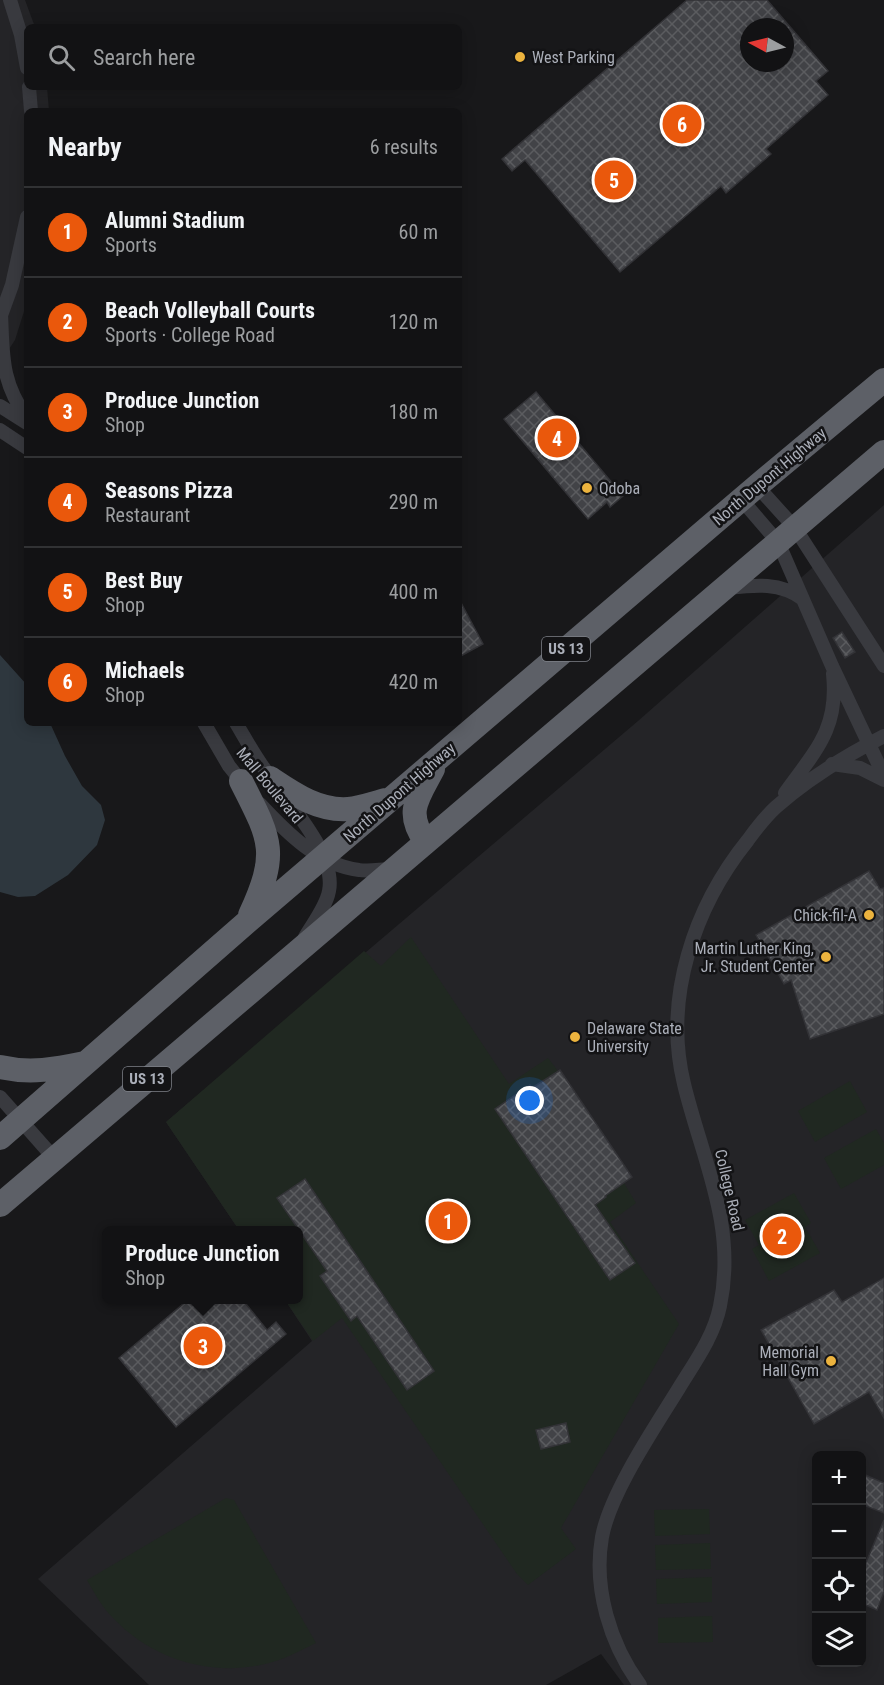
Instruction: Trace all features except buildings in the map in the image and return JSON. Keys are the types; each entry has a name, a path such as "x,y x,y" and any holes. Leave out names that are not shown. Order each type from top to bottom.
{"highway":[{"name":"North Dupont Highway","path":"0,1138 247,922 884,380"},
{"name":"US 13","path":"0,1205 884,452"},
{"path":"426,842 414,823 415,811 417,801 440,757"},
{"path":"270,778 297,796 323,807 349,809 391,799"},
{"path":"241,781 263,824 268,843 269,861 266,880 247,922"},
{"path":"0,1067 48,1071 87,1062"}],"street":[{"path":"10,0 24,52"},
{"path":"29,90 31,108"},
{"path":"24,231 12,285 1,316 7,382 15,401 24,414"},
{"path":"0,406 24,421"},
{"path":"0,430 24,447"},
{"path":"0,441 24,448"},
{"path":"749,493 786,535 879,653 884,666"},
{"path":"749,493 786,535 803,599 884,778"},
{"path":"724,588 776,586 794,592 803,599"},
{"path":"774,809 826,734 831,722 834,688 832,666"},
{"name":"Mall Boulevard","path":"206,726 241,781 290,836 340,866 361,871 394,868"},
{"name":"Mall Boulevard","path":"238,726 270,778 310,830 329,875 329,891 323,907 295,953"},
{"name":"College Road","path":"640,1685 622,1658 608,1622 601,1576 602,1537 624,1481 709,1338 720,1308 724,1280 725,1239 719,1205 683,1083 679,1056 677,1012 681,988 696,930 721,878 741,849 774,809 832,764 884,736"},
{"path":"832,764 860,768 884,778"},
{"path":"0,1097 54,1158"}],"shaded area":[{"path":"0,0 25,0 34,24 24,24 24,90 47,90 49,108 24,108 24,312 15,340 0,363"},
{"name":"Delaware State University","path":"884,505 884,1685 624,1685 601,1654 546,1685 149,1685 38,1579 312,1341 288,1304 303,1304 303,1226 236,1226 166,1122 638,721"},
{"path":"0,655 24,682 24,726 51,726 82,786 101,805 105,820 97,845 68,875 35,896 18,897 0,892"},
{"path":"411,937 509,1084 548,1058 558,1071 560,1070 631,1177 624,1183 636,1203 610,1222 679,1324 561,1528 576,1549 528,1585 517,1574 342,1318 313,1341 288,1304 303,1304 303,1226 236,1226 166,1122 364,951 381,966"},
{"path":"850,1081 867,1112 815,1142 798,1111"},
{"path":"876,1129 884,1143 884,1165 841,1189 824,1158"},
{"path":"794,1193 811,1223 805,1227 820,1253 769,1281 752,1249 759,1245 745,1220"},
{"path":"226,1498 234,1500 316,1643 285,1658 265,1664 224,1668 203,1666 164,1654 145,1644 113,1618 96,1595 87,1580"},
{"path":"709,1509 710,1534 655,1536 654,1510"},
{"path":"710,1543 711,1569 656,1570 655,1545"},
{"path":"712,1577 712,1602 657,1604 656,1579"},
{"path":"712,1616 713,1642 658,1643 658,1618"}],"place":[{"name":"West Parking","path":"520,57"},
{"name":"Michaels","path":"682,124"},
{"name":"Best Buy","path":"614,180"},
{"name":"Seasons Pizza","path":"557,438"},
{"name":"Qdoba","path":"587,488"},
{"name":"Chick-fil-A","path":"869,915"},
{"name":"Martin Luther King, Jr. Student Center","path":"826,957"},
{"name":"Delaware State University","path":"575,1037"},
{"name":"Alumni Stadium","path":"448,1221"},
{"name":"Beach Volleyball Courts","path":"782,1236"},
{"name":"Produce Junction","path":"203,1346"},
{"name":"Memorial Hall Gym","path":"831,1361"}]}
